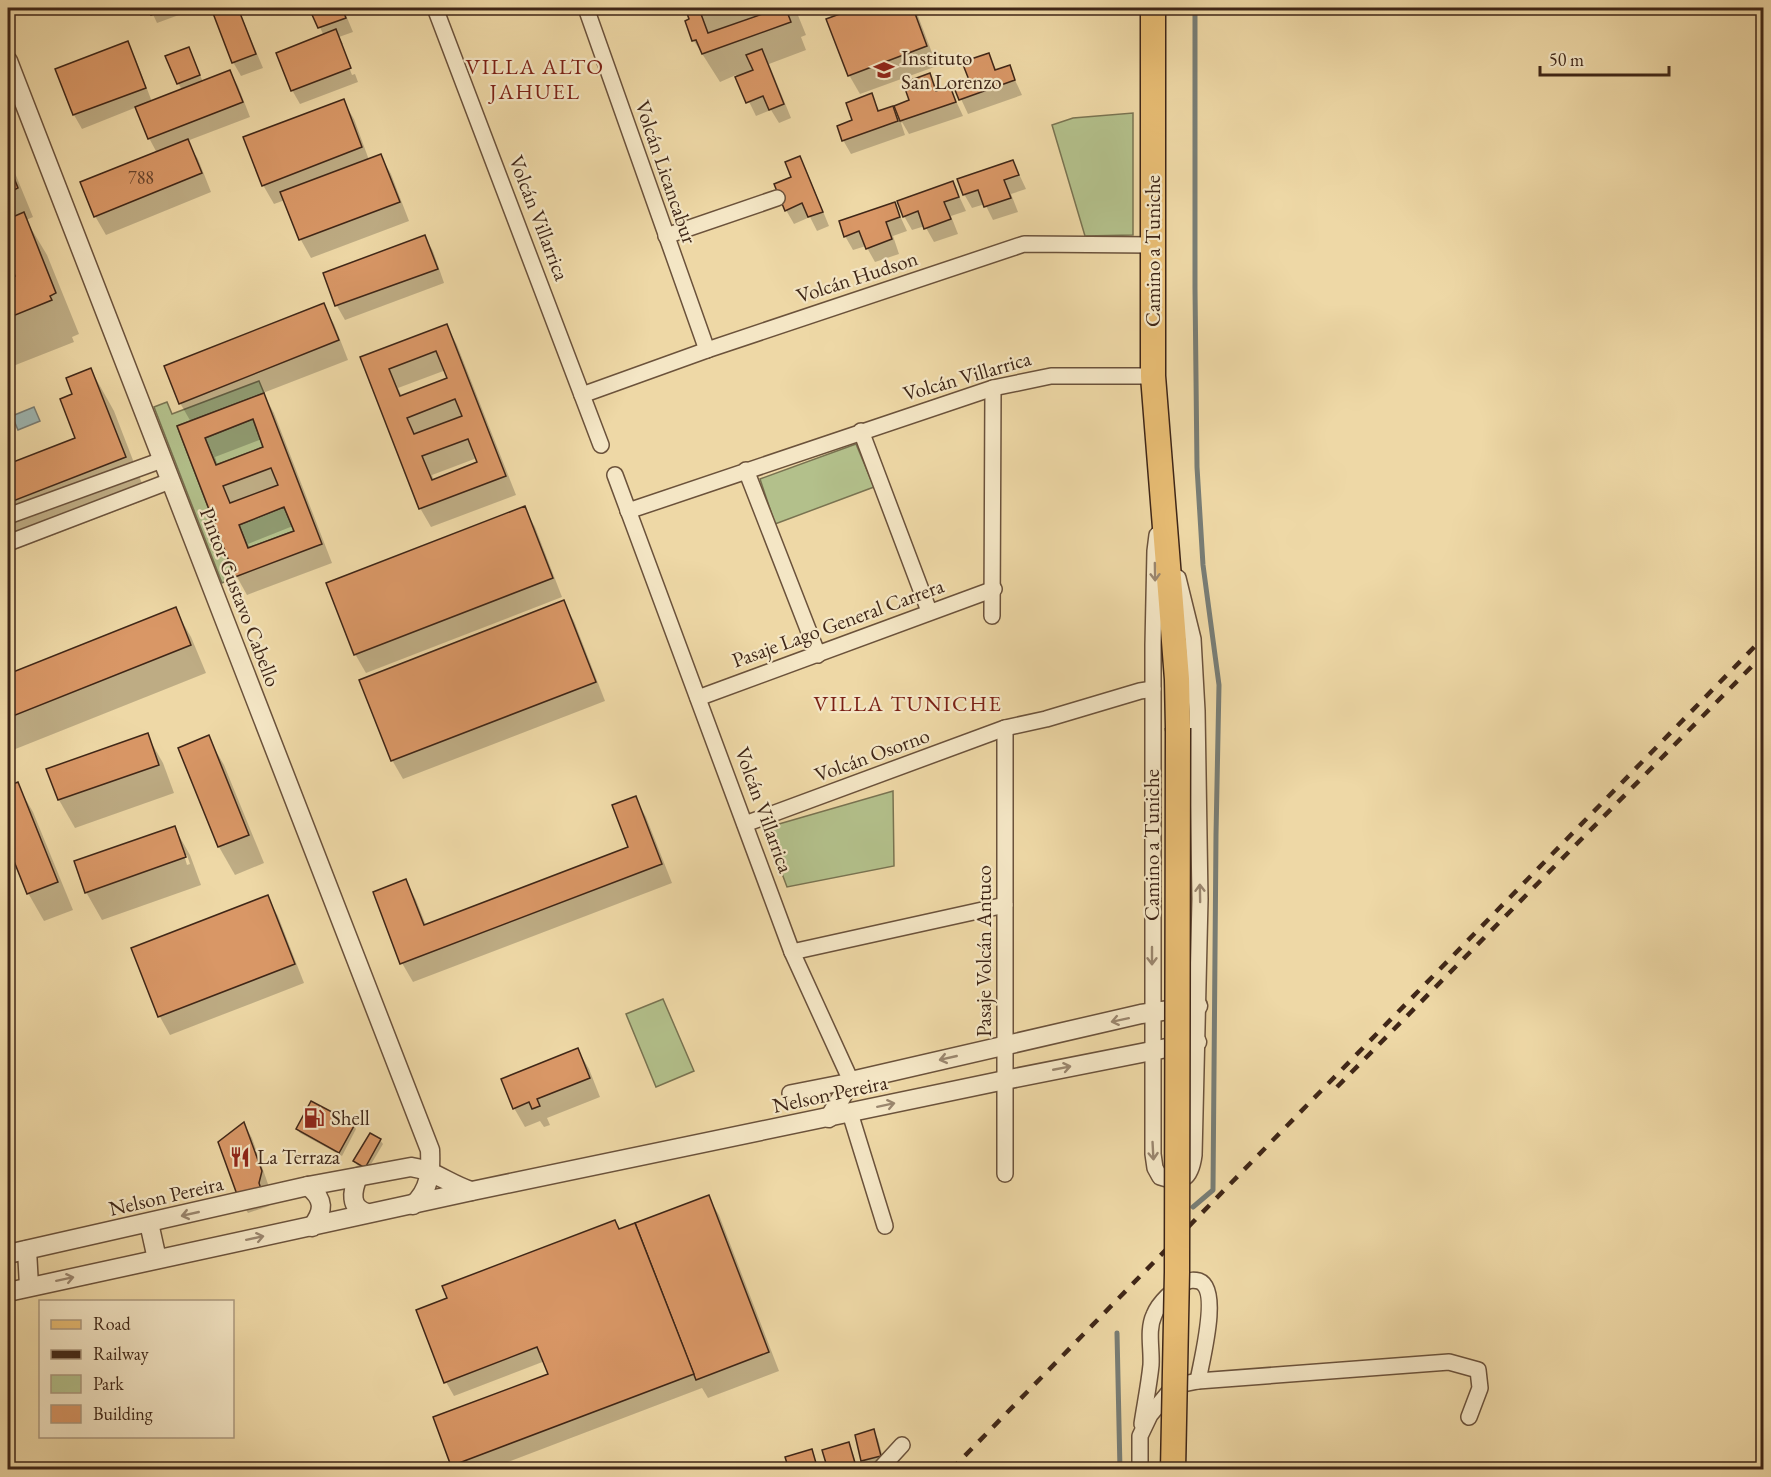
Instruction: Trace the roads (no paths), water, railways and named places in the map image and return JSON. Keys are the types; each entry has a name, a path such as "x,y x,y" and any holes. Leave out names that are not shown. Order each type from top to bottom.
{"main road":[{"name":"Camino a Tuniche","path":"1153,8 1153,376 1177,679 1178,728 1177,1260 1173,1470"}],"street":[{"name":"Volcán Villarrica","path":"435,8 601,446"},
{"name":"Volcán Licancabur","path":"586,8 706,350"},
{"name":"Pintor Gustavo Cabello","path":"8,61 430,1150 430,1172"},
{"path":"666,236 777,198"},
{"name":"Volcán Hudson","path":"582,395 706,350 1024,244 1154,245"},
{"name":"Volcán Villarrica","path":"628,511 993,388 1051,376 1153,376"},
{"path":"992,616 994,589 993,388"},
{"path":"861,431 929,611"},
{"path":"8,516 162,460"},
{"path":"746,470 818,655"},
{"name":"Volcán Villarrica","path":"615,475 792,952 851,1081"},
{"path":"8,543 170,481"},
{"name":"Camino a Tuniche","path":"1162,493 1155,551 1153,689 1153,1154 1155,1168 1160,1177 1170,1181 1184,1179 1189,1174 1194,1155 1200,899 1197,711 1193,639 1165,526"},
{"name":"Pasaje Lago General Carrera","path":"698,698 818,655 929,611 994,589"},
{"name":"Volcán Osorno","path":"745,824 1005,728 1046,720 1153,689"},
{"name":"Pasaje Volcán Antuco","path":"1005,728 1005,1174"},
{"path":"792,952 1005,905"},
{"name":"Nelson Pereira","path":"790,1093 1152,1012 1198,1006"},
{"name":"Nelson Pereira","path":"8,1292 312,1227 367,1213 1197,1042"},
{"path":"829,1118 851,1081"},
{"path":"850,1113 885,1226"},
{"name":"Nelson Pereira","path":"8,1254 308,1186 411,1167 430,1172 452,1184 472,1191"},
{"path":"413,1205 426,1189 430,1172"},
{"path":"358,1177 352,1193 353,1200 356,1207 367,1213"},
{"path":"308,1186 315,1192 321,1205 321,1212 312,1227"},
{"path":"149,1223 158,1259"},
{"path":"27,1250 29,1286"},
{"path":"1140,1470 1140,1436 1151,1363 1150,1329 1153,1316 1160,1304 1187,1281 1197,1280 1204,1284 1209,1292 1210,1306 1198,1381"},
{"path":"1140,1436 1150,1415 1168,1392 1178,1385 1198,1381 1449,1362 1478,1370 1480,1388 1469,1417"},
{"path":"879,1470 902,1445"}],"water":[{"path":"34,407 40,421 18,430 12,416"}],"waterway":[{"path":"1193,1207 1213,1190 1219,685 1203,565 1197,467 1195,8"},
{"path":"1117,1333 1120,1470"}],"railway":[{"path":"951,1470 1764,637"},
{"path":"1337,1087 1764,654"}],"place":[{"name":"Instituto San Lorenzo","path":"884,70"},
{"name":"Shell","path":"314,1118"},
{"name":"La Terraza","path":"240,1157"}],"district":[{"name":"VILLA ALTO JAHUEL","path":"535,78"},
{"name":"VILLA TUNICHE","path":"908,703"}]}
